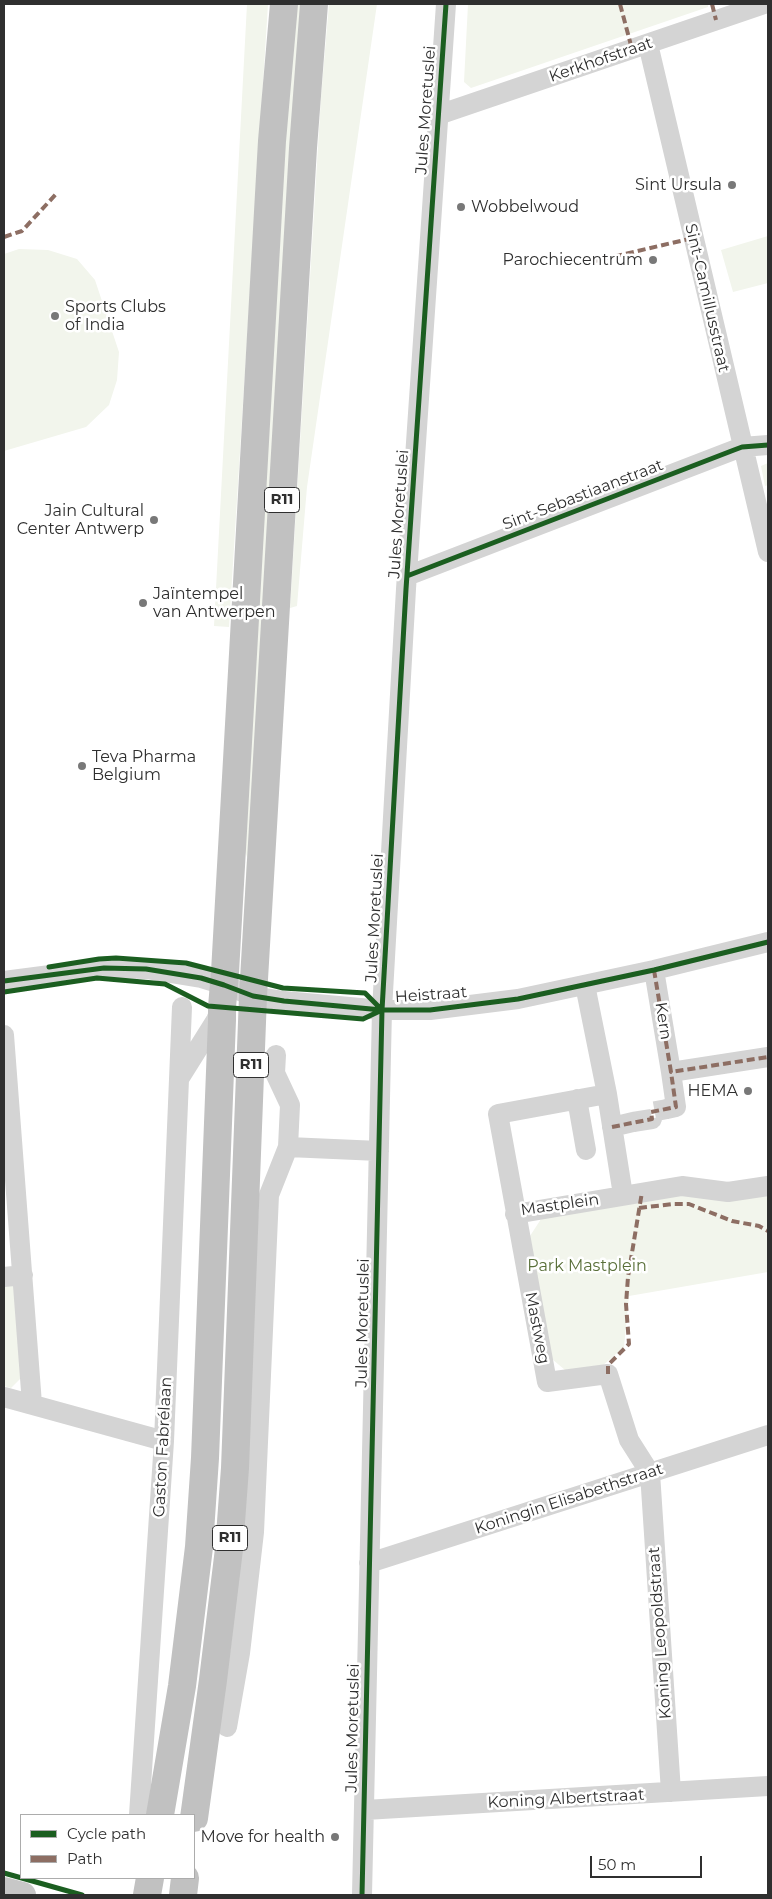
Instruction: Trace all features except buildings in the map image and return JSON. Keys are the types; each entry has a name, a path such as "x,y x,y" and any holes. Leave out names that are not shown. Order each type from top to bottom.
{"highway":[{"name":"R11","path":"160,1814 182,1686 199,1547 205,1458 223,996 271,151 284,4"},
{"name":"R11","path":"195,1814 224,1596 235,1477 253,996 302,148 314,4"},
{"path":"148,1895 150,1879"},
{"path":"183,1895 185,1879"}],"main road":[{"path":"4,1890 23,1895"}],"street":[{"name":"Jules Moretuslei","path":"362,1895 382,1010 407,576 446,4"},
{"name":"Kerkhofstraat","path":"438,115 764,4"},
{"name":"Sint-Camillusstraat","path":"648,44 768,552"},
{"name":"Sint-Sebastiaanstraat","path":"407,576 742,447 768,445"},
{"name":"Heistraat","path":"4,981 104,968 146,969 201,978 223,996 253,996 284,1001 382,1010 430,1010 518,999 654,970 768,942"},
{"name":"Kern","path":"654,970 676,1107 667,1109"},
{"path":"586,985 607,1094 623,1195"},
{"name":"Gaston Fabrélaan","path":"179,1079 216,1020 223,996"},
{"name":"Gaston Fabrélaan","path":"139,1814 164,1441 182,1007"},
{"path":"4,1035 13,1276 32,1404"},
{"path":"228,1727 240,1653 254,1532 269,1195 288,1147 290,1105 275,1073 276,1055"},
{"path":"671,1072 768,1057"},
{"name":"Mastplein","path":"607,1094 498,1114 516,1214 682,1186 728,1192 768,1186"},
{"path":"577,1099 586,1150"},
{"path":"612,1127 632,1122"},
{"path":"288,1147 379,1151"},
{"name":"Mastweg","path":"516,1214 547,1382 608,1374 629,1440 650,1473"},
{"path":"4,1397 164,1441"},
{"name":"Koningin Elisabethstraat","path":"369,1563 768,1435"},
{"name":"Koning Leopoldstraat","path":"650,1473 670,1792"},
{"name":"Koning Albertstraat","path":"365,1810 768,1786"}],"green space":[{"path":"247,4 268,4 229,627 214,626"},
{"path":"291,4 305,4 242,949 247,857 242,842"},
{"path":"329,4 377,4 307,487 297,606 290,608 321,97"},
{"path":"468,4 708,4 708,7 471,88 464,82"},
{"path":"768,236 768,283 733,292 721,250"},
{"name":"Sports Clubs of India","path":"19,249 48,250 77,259 95,280 119,352 117,380 109,405 86,427 4,451 4,254"},
{"path":"768,463 768,485 765,486 761,466"},
{"name":"Park Mastplein","path":"677,1195 768,1195 768,1272 629,1296 624,1347 601,1367 565,1370 552,1359 530,1236 541,1219"},
{"path":"19,1281 21,1378 11,1388 4,1386 4,1282"}],"tunnel":[{"path":"633,1122 652,1119 651,1112 667,1109"}],"marked path":[{"path":"620,4 632,49"},
{"path":"712,4 716,20"},
{"path":"4,237 22,231 57,193"},
{"path":"591,262 693,238"},
{"path":"654,970 671,1072 768,1057"},
{"path":"612,1127 652,1119 651,1112 676,1107 671,1072"},
{"path":"608,1374 608,1365 629,1344 626,1304 628,1277 642,1192"},
{"path":"639,1208 689,1204 732,1221 759,1226 768,1231"}],"cycle path":[{"path":"362,1895 382,1010 406,589 446,4"},
{"path":"407,576 742,447 768,445"},
{"path":"4,981 104,968 146,969 201,978 253,996 284,1001 382,1010 430,1010 518,999 654,970 768,942"},
{"path":"49,967 116,958 186,963 283,988 365,993 382,1010"},
{"path":"4,992 97,978 165,984 208,1006 363,1019 382,1010"},
{"path":"4,1873 20,1878"},
{"path":"25,1879 82,1895"}],"place":[{"name":"Sint Ursula","path":"732,185"},
{"name":"Wobbelwoud","path":"461,207"},
{"name":"Parochiecentrum","path":"653,260"},
{"name":"Sports Clubs of India","path":"55,316"},
{"name":"Jain Cultural Center Antwerp","path":"154,520"},
{"name":"Jaïntempel van Antwerpen","path":"143,603"},
{"name":"Teva Pharma Belgium","path":"82,766"},
{"name":"HEMA","path":"748,1091"},
{"name":"Move for health","path":"335,1837"}]}
